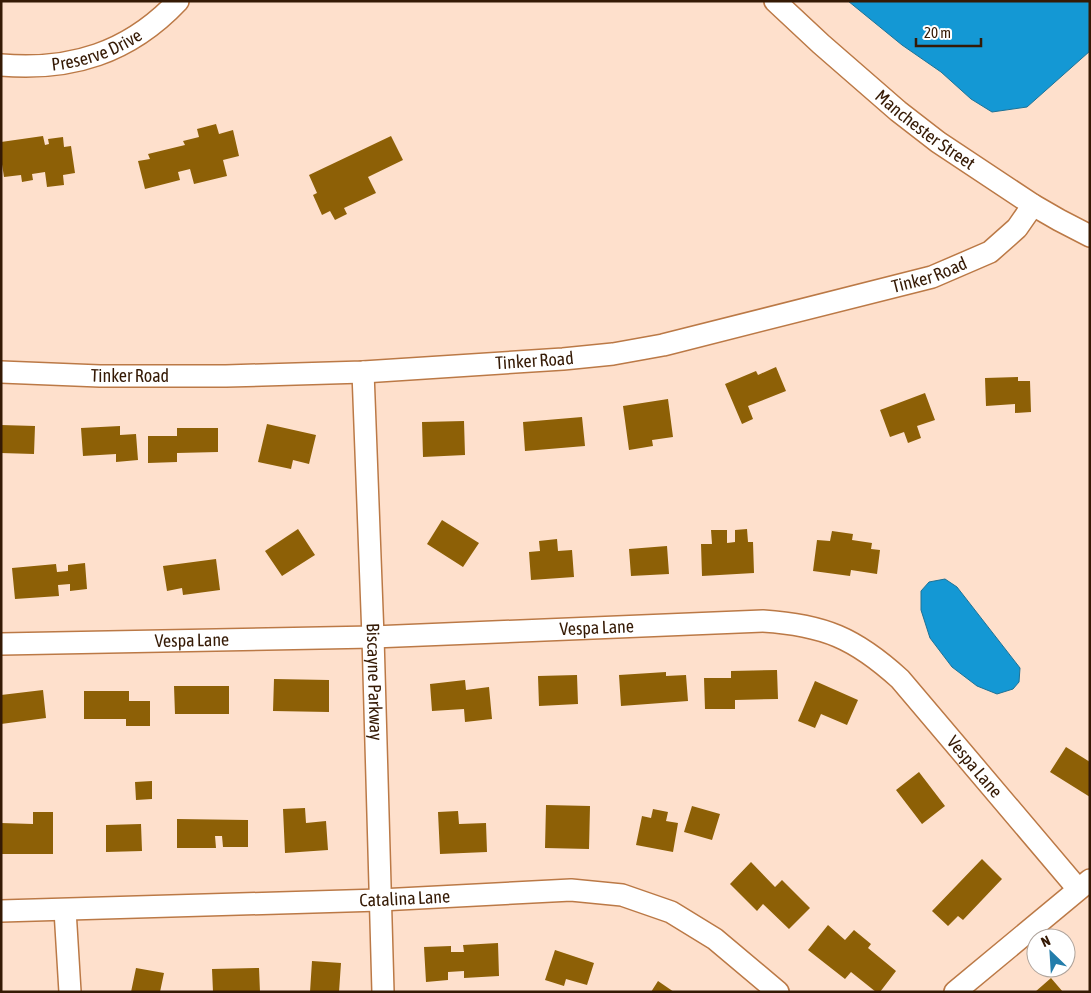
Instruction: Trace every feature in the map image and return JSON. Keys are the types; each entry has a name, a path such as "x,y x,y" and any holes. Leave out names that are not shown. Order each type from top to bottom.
{"street":[{"name":"Preserve Drive","path":"1,65 31,67 56,65 82,60 106,52 129,42 149,28 178,1"},
{"name":"Manchester Street","path":"775,1 898,111 938,142 1033,205 1090,236"},
{"name":"Tinker Road","path":"1,372 100,376 226,376 363,372 613,354 663,345 932,277 990,252 1017,228 1033,205"},
{"name":"Biscayne Parkway","path":"363,372 383,992"},
{"name":"Vespa Lane","path":"1,644 372,637 763,621 813,627 837,635 860,647 900,679 1084,884"},
{"path":"955,992 1084,884"},
{"name":"Catalina Lane","path":"1,912 380,900 571,890 622,895 671,912 715,939 778,992"},
{"path":"65,910 70,992"}],"water":[{"path":"848,1 1090,1 1090,51 1027,107 992,112 971,99 941,72 902,45"},
{"path":"945,579 957,587 1020,668 1019,682 1013,689 997,694 977,686 952,667 930,638 921,610 921,591 929,582"}],"building":[{"path":"216,124 219,134 233,130 239,156 223,160 227,176 194,184 190,169 178,172 180,180 145,189 138,161 150,159 148,154 185,145 183,141 199,137 197,129"},
{"path":"43,136 45,145 49,144 48,139 63,137 64,147 71,146 75,173 63,175 64,185 47,187 45,172 32,174 33,180 22,182 21,175 4,177 1,142"},
{"path":"391,136 403,160 368,177 376,193 344,208 347,214 335,220 330,211 322,215 313,195 317,193 309,175"},
{"path":"776,367 786,391 748,406 753,419 742,424 725,384 756,371 758,375"},
{"path":"1018,377 1018,381 1030,381 1031,412 1015,413 1015,404 986,406 985,378"},
{"path":"925,393 935,420 917,426 921,438 908,443 904,432 890,437 880,410"},
{"path":"668,399 673,437 652,440 653,446 629,450 623,406"},
{"path":"582,417 585,446 525,451 523,422"},
{"path":"464,421 465,455 423,457 422,422"},
{"path":"267,424 316,435 309,464 293,460 291,469 258,462"},
{"path":"1,425 35,426 34,454 1,453"},
{"path":"120,426 120,435 136,434 138,460 116,462 116,454 83,456 81,428"},
{"path":"177,428 218,428 218,452 177,453 177,462 148,463 148,436 177,436"},
{"path":"442,520 479,543 463,567 427,544"},
{"path":"298,529 315,555 282,576 265,551"},
{"path":"747,529 748,542 753,542 754,573 702,576 701,544 712,544 711,530 727,530 727,543 735,542 735,530"},
{"path":"832,531 853,534 852,540 872,543 871,549 880,550 877,574 851,570 850,576 813,571 817,540 830,541"},
{"path":"557,539 558,551 572,550 574,577 531,580 529,552 540,551 539,541"},
{"path":"667,546 669,574 631,576 629,549"},
{"path":"216,559 220,590 183,595 182,588 167,591 163,566"},
{"path":"85,563 87,589 70,591 70,584 58,585 59,596 15,599 12,568 56,564 57,572 68,571 68,565"},
{"path":"777,670 778,699 735,700 735,709 705,709 704,678 731,678 731,671"},
{"path":"666,672 666,676 686,675 688,701 621,706 619,675"},
{"path":"577,675 578,704 539,706 538,676"},
{"path":"274,679 329,680 329,712 273,711"},
{"path":"465,680 466,690 489,687 492,719 465,722 464,709 432,711 430,684"},
{"path":"815,681 858,700 847,725 821,714 815,728 798,721"},
{"path":"174,686 229,686 229,714 175,714"},
{"path":"43,690 46,718 1,724 1,695"},
{"path":"84,691 129,691 129,701 150,701 150,726 126,726 126,719 84,719"},
{"path":"1066,747 1090,762 1090,797 1050,772"},
{"path":"919,772 945,806 922,824 896,790"},
{"path":"152,781 152,799 136,800 135,782"},
{"path":"546,805 590,806 589,849 545,848"},
{"path":"692,806 720,814 712,840 684,832"},
{"path":"305,808 306,823 326,821 328,850 285,853 283,809"},
{"path":"653,809 668,812 666,821 678,823 673,852 636,845 642,816 651,818"},
{"path":"458,811 459,824 486,823 487,852 440,854 438,812"},
{"path":"33,812 53,812 53,854 1,854 1,823 33,824"},
{"path":"177,819 248,820 248,847 223,847 222,836 215,836 216,848 177,848"},
{"path":"141,824 142,851 106,852 106,825"},
{"path":"982,859 1002,879 963,920 958,916 948,926 932,911"},
{"path":"751,862 775,887 782,880 810,908 789,929 763,904 757,911 730,884"},
{"path":"828,925 845,940 854,930 871,944 868,948 896,971 880,992 876,992 851,972 845,979 808,950"},
{"path":"498,943 499,976 464,978 464,971 448,972 448,980 426,982 424,947 451,946 451,952 464,952 463,945"},
{"path":"555,950 594,963 587,985 566,979 564,986 545,980"},
{"path":"312,961 341,963 339,992 310,992"},
{"path":"136,968 164,973 160,992 131,992"},
{"path":"259,968 260,992 213,992 212,969"},
{"path":"1051,978 1063,992 1035,992"},
{"path":"658,981 674,992 651,992"}]}
